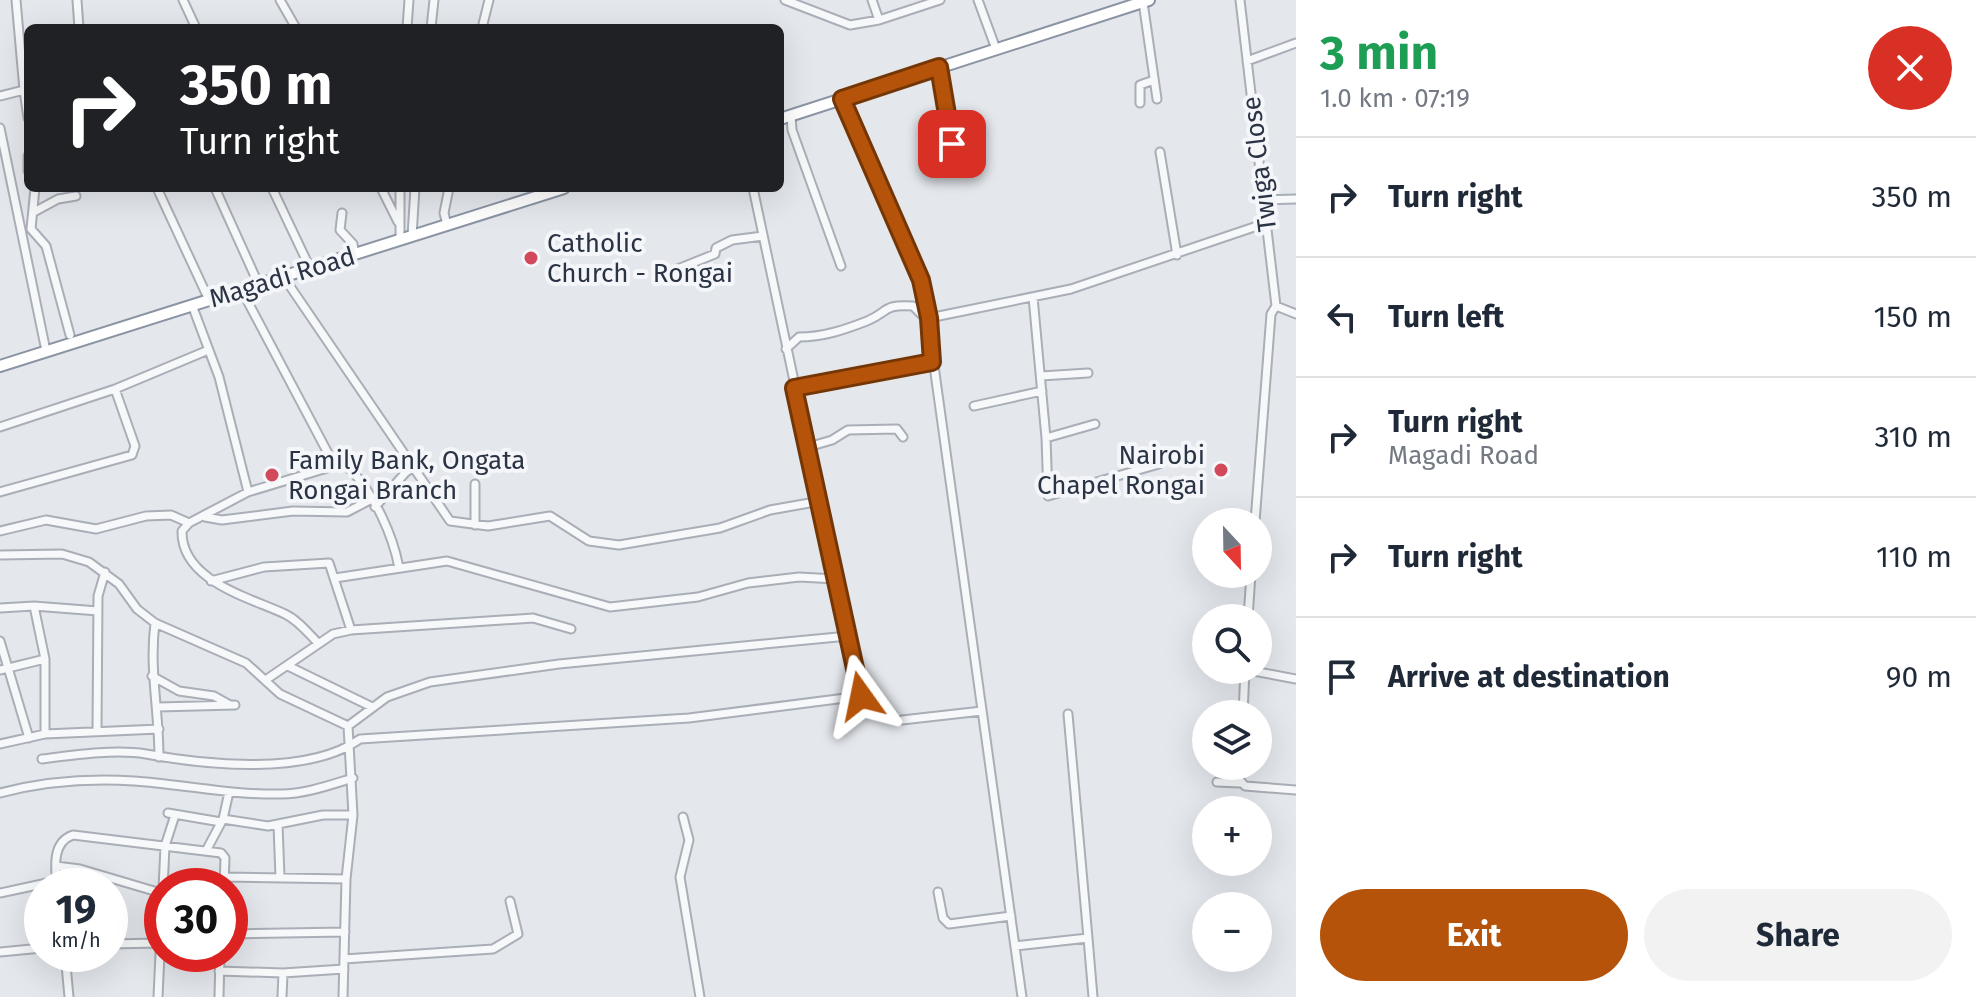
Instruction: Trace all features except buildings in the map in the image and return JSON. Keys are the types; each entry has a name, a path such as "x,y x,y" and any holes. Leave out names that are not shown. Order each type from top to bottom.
{"highway":[{"path":"786,117 1146,1"},
{"name":"Magadi Road","path":"0,366 551,192"}],"street":[{"path":"0,96 24,90 16,0"},
{"path":"77,0 79,24"},
{"path":"183,0 194,24"},
{"path":"280,0 294,24"},
{"path":"407,24 409,0"},
{"path":"431,24 434,0"},
{"path":"483,24 489,0"},
{"path":"785,0 850,25 879,20 940,0"},
{"path":"872,0 879,20"},
{"path":"978,0 996,49"},
{"name":"Twiga Close","path":"1240,0 1276,306 1271,314 1256,508"},
{"path":"1146,1 1157,99"},
{"path":"1247,61 1296,43"},
{"path":"939,67 953,149"},
{"path":"1140,103 1140,85 1154,80"},
{"path":"842,99 921,280 1022,997"},
{"path":"786,117 841,266"},
{"path":"0,128 46,351"},
{"path":"1160,152 1177,255"},
{"path":"35,192 31,229 46,246 70,335"},
{"path":"159,192 209,300"},
{"path":"217,192 258,283"},
{"path":"274,192 310,268"},
{"path":"383,192 399,223"},
{"path":"400,192 400,239"},
{"path":"412,236 415,192"},
{"path":"447,225 444,213 448,192"},
{"path":"42,759 133,754 261,766 347,748 360,739 689,718 861,696 754,192"},
{"path":"34,212 58,199 76,196"},
{"path":"1263,200 1296,199"},
{"path":"342,213 340,230 353,244 355,254"},
{"path":"927,318 1033,297 1177,255 1266,223"},
{"path":"675,270 715,254 716,248 732,240 763,236"},
{"path":"283,276 416,466 446,518 475,525 550,516 589,541 619,545 720,528 770,510 821,501"},
{"path":"241,289 337,465"},
{"path":"1033,297 1046,438 1047,494 1050,497 1159,464"},
{"path":"192,305 206,351 219,377 248,492"},
{"path":"786,349 799,337 821,337 871,319 886,307 913,306 927,318"},
{"path":"1276,306 1296,314"},
{"path":"0,427 115,389 206,351"},
{"path":"794,388 932,362"},
{"path":"1041,376 1088,373"},
{"path":"0,492 132,455 135,446 115,389"},
{"path":"974,406 1042,391"},
{"path":"1046,438 1095,424"},
{"path":"808,447 832,440 848,430 897,429 903,437"},
{"path":"318,643 286,614 241,597 211,581 183,543 182,531 189,523 248,492 337,465 350,470 373,504 390,536 399,568"},
{"path":"205,517 222,520 293,511 347,512 373,504 416,466"},
{"path":"475,484 475,525"},
{"path":"0,531 46,520 96,529 146,516 181,516 189,523"},
{"path":"0,555 62,554 77,557 105,572 137,609 155,623 226,653 267,679 280,694 348,726"},
{"path":"335,578 447,561 610,607 698,597 748,583 799,577 836,579"},
{"path":"211,581 256,569 329,563 351,630"},
{"path":"97,731 98,611 105,572"},
{"path":"0,608 34,606 98,611"},
{"path":"34,606 45,659 45,734"},
{"path":"267,679 318,643 351,630 533,618 571,629"},
{"path":"155,623 152,676 158,707 159,757"},
{"path":"343,997 346,879 353,815 348,726 370,706 430,682 559,664 848,636"},
{"path":"0,641 4,669 29,738"},
{"path":"4,669 45,659"},
{"path":"288,666 370,706"},
{"path":"1272,675 1296,679"},
{"path":"152,676 179,691 214,696 232,705 158,707"},
{"path":"902,720 982,711"},
{"path":"1068,714 1093,997"},
{"path":"0,744 45,734 159,729"},
{"path":"0,793 35,784 73,780 163,783 229,792 285,794 353,778"},
{"path":"1217,782 1296,790"},
{"path":"207,849 222,820 229,792"},
{"path":"163,868 172,814 251,825 278,825 323,815 353,815"},
{"path":"683,817 689,840 680,877 700,997"},
{"path":"278,825 280,877"},
{"path":"144,888 80,869 56,866 60,843 73,835 207,849 224,855 224,868"},
{"path":"248,880 280,877 346,879"},
{"path":"0,893 24,889"},
{"path":"938,892 943,918 949,924 1011,916"},
{"path":"344,959 495,949 518,934 510,901"},
{"path":"248,934 345,932"},
{"path":"1015,946 1088,938"},
{"path":"0,952 24,950"},
{"path":"248,972 344,969"},
{"path":"67,972 69,997"},
{"path":"158,972 158,997"},
{"path":"219,972 219,997"},
{"path":"282,997 283,973"}],"place":[{"name":"Catholic Church - Rongai","path":"531,258"},
{"name":"Nairobi Chapel Rongai","path":"1221,470"},
{"name":"Family Bank, Ongata Rongai Branch","path":"272,475"}],"route":[{"path":"861,696 794,388 932,362 929,318 921,280 842,99 939,67 952,144"}]}
